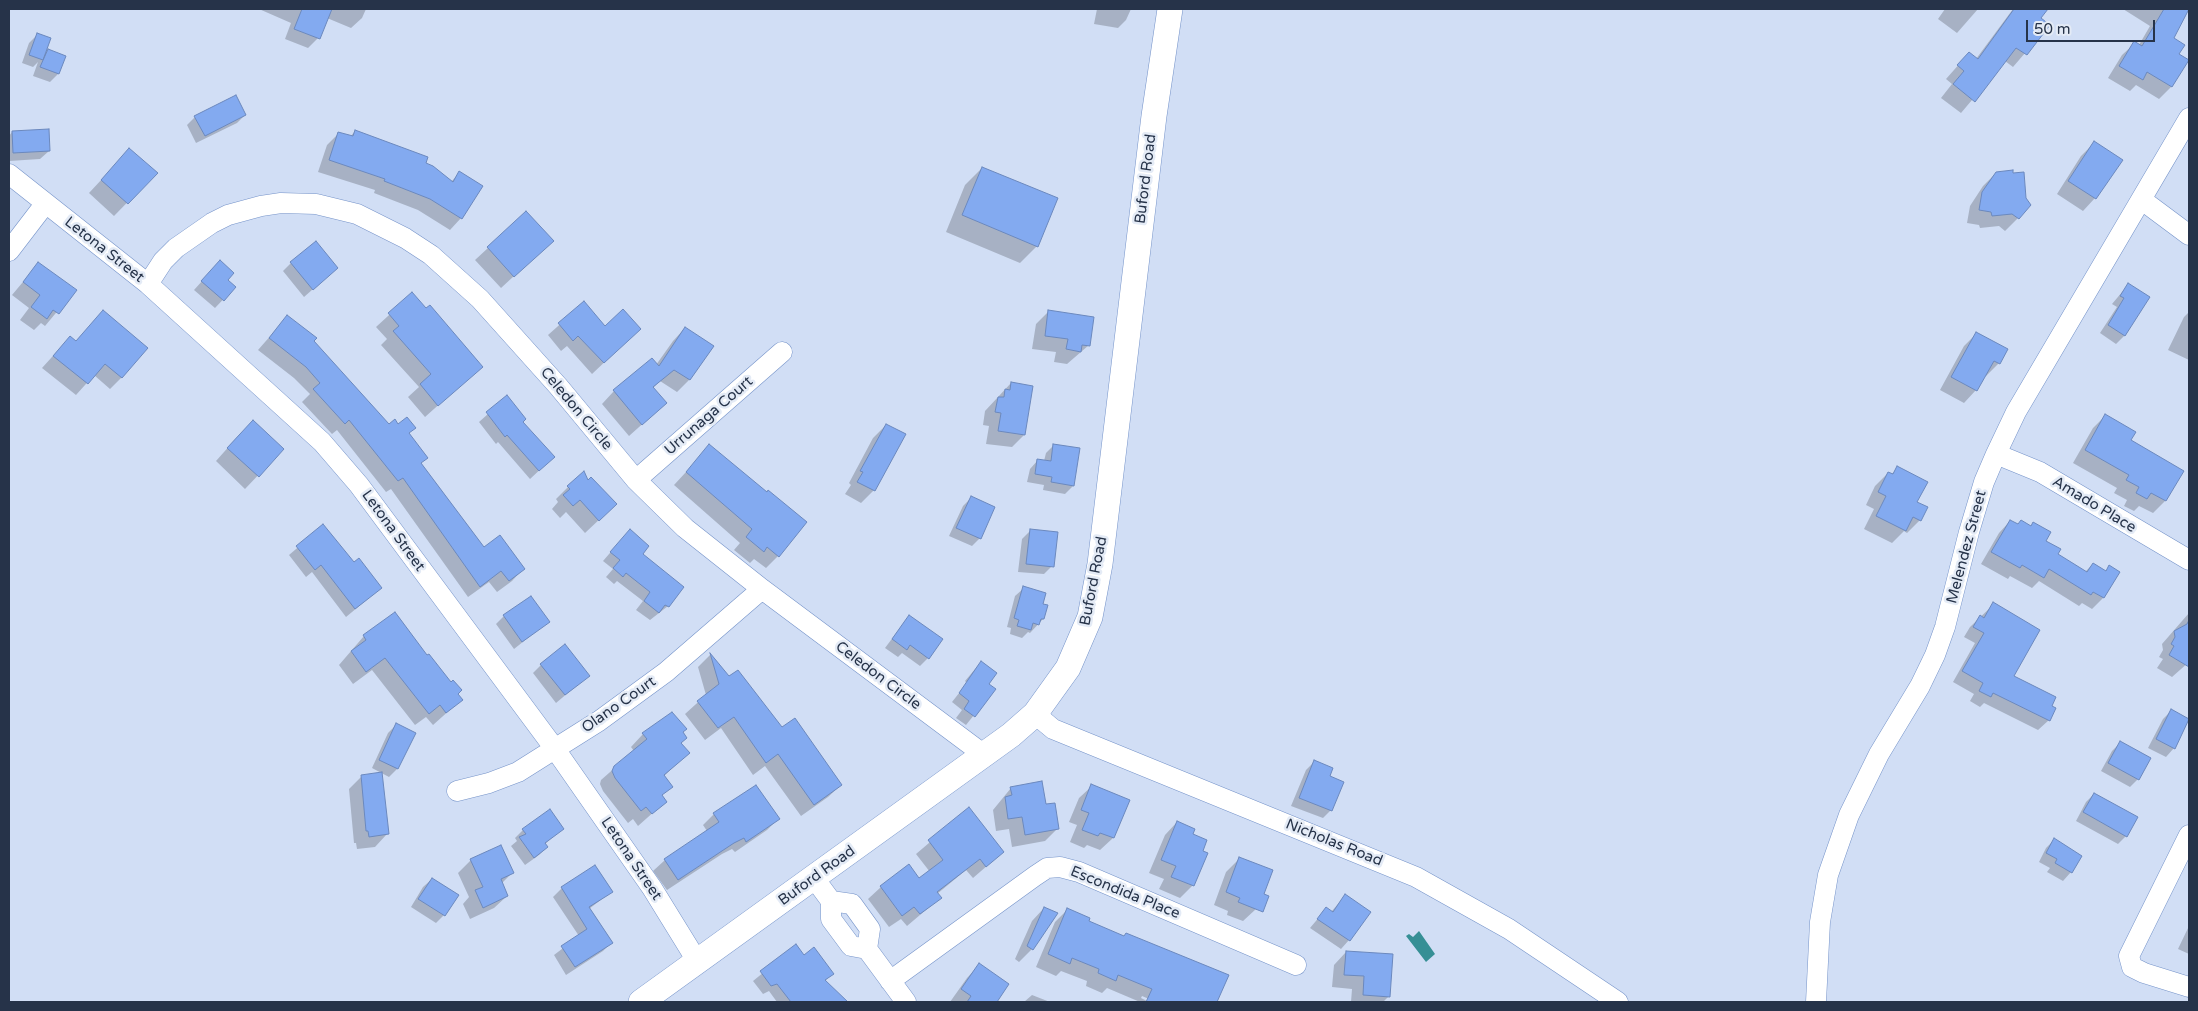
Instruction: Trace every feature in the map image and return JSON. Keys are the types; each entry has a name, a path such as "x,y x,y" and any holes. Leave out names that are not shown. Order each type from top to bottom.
{"street":[{"name":"Buford Road","path":"641,1002 1011,735 1035,714 1063,675 1079,645 1090,617 1100,564 1154,116 1170,9"},
{"name":"Melendez Street","path":"1816,1002 1820,922 1828,875 1849,815 1879,754 1916,694 1935,654 1947,619 1972,523 1996,454 2016,412 2189,118"},
{"name":"Letona Street","path":"9,174 148,284 322,442 359,486 555,749 652,888 697,960"},
{"path":"2142,200 2189,235"},
{"name":"Celedon Circle","path":"148,284 163,261 176,248 212,223 228,215 281,203 316,204 372,220 431,255 480,299 558,386 636,480 685,528 762,589 983,754"},
{"path":"9,251 45,204"},
{"name":"Urrunaga Court","path":"636,480 782,352"},
{"name":"Amado Place","path":"1996,454 2040,472 2189,560"},
{"name":"Olano Court","path":"457,790 518,772 555,749 666,672 762,589"},
{"name":"Nicholas Road","path":"1035,714 1053,729 1416,877 1509,929 1618,1002"},
{"path":"2189,835 2129,956 2132,967 2144,973 2189,987"},
{"name":"Escondida Place","path":"890,981 1035,876 1047,868 1060,867 1079,872 1296,965"},
{"path":"814,878 831,901 852,904 870,929 866,949 906,1002"}],"shaded area":[{"path":"1419,931 1435,954 1426,962 1406,936 1409,934 1413,937"}],"building":[{"path":"302,9 332,9 320,39 294,29"},
{"path":"2014,9 2048,9 2041,18 2050,25 2027,55 2016,48 1975,102 1953,84 1964,71 1957,65 1969,52 1978,59"},
{"path":"2164,9 2189,9 2174,38 2185,45 2179,54 2189,60 2172,87 2147,72 2143,80 2119,66 2134,41 2142,46"},
{"path":"37,33 51,38 43,60 29,55"},
{"path":"48,49 66,56 59,74 40,67"},
{"path":"236,95 246,115 205,136 194,116"},
{"path":"49,129 50,151 13,153 12,131"},
{"path":"355,130 428,157 426,163 433,166 453,182 459,171 483,186 462,219 430,199 384,181 385,179 329,160 338,132 353,136"},
{"path":"2094,141 2123,160 2096,199 2068,181"},
{"path":"129,148 158,173 128,204 101,180"},
{"path":"982,167 1058,198 1038,247 962,215"},
{"path":"2013,170 2013,173 2024,172 2026,198 2031,205 2019,219 2012,214 1992,216 1991,212 1979,210 1982,192 1996,172"},
{"path":"526,211 554,241 514,277 487,247"},
{"path":"316,241 338,268 313,290 290,262"},
{"path":"220,260 234,273 228,280 236,287 224,301 201,281"},
{"path":"38,262 77,290 59,314 53,310 47,319 31,307 40,295 23,282"},
{"path":"2128,283 2150,297 2125,336 2108,325 2124,298 2120,296"},
{"path":"412,292 426,308 430,305 483,367 438,406 420,384 431,374 393,331 399,326 388,313"},
{"path":"584,301 605,326 623,309 641,329 604,363 578,336 573,341 558,323"},
{"path":"103,310 148,348 122,378 105,364 88,384 53,356 70,336 76,341"},
{"path":"1048,310 1094,317 1090,346 1082,345 1081,352 1066,349 1068,339 1045,336"},
{"path":"287,315 317,338 314,341 389,424 395,419 398,424 407,417 416,428 409,433 428,458 421,463 484,547 500,535 525,569 509,581 501,571 480,587 403,478 398,481 349,420 345,424 313,389 320,383 306,367 269,338"},
{"path":"685,327 714,346 690,380 674,370 653,387 667,403 642,425 613,390 652,358 659,366"},
{"path":"1976,332 2008,349 2000,364 1994,361 1977,391 1951,377"},
{"path":"1011,382 1033,386 1025,435 998,431 1001,413 995,412 998,397 1004,397 1005,389 1010,390"},
{"path":"507,395 526,419 523,422 555,457 539,471 507,435 505,437 486,412"},
{"path":"2105,414 2136,432 2131,440 2184,471 2166,501 2151,493 2147,499 2136,493 2139,487 2126,480 2129,475 2085,450"},
{"path":"253,420 284,449 259,477 227,448"},
{"path":"886,424 906,434 875,491 857,482 863,472 860,471"},
{"path":"709,444 807,522 779,557 767,547 764,552 746,537 752,529 686,472"},
{"path":"1053,444 1080,448 1074,486 1051,482 1052,477 1035,474 1037,459 1051,461"},
{"path":"1897,466 1928,482 1917,502 1928,507 1921,521 1913,517 1906,531 1876,516 1886,496 1878,492 1888,472 1893,474"},
{"path":"584,471 588,480 591,477 617,504 599,521 580,500 573,506 563,495 570,489 567,486"},
{"path":"971,496 995,507 981,539 956,528"},
{"path":"2010,520 2018,524 2021,520 2031,526 2033,522 2051,532 2046,541 2061,549 2058,554 2087,572 2093,563 2106,571 2109,565 2120,572 2104,598 2093,592 2091,595 2049,569 2044,578 2022,565 2020,568 1991,552"},
{"path":"323,524 354,562 359,558 382,588 355,609 321,565 315,570 296,546"},
{"path":"630,529 649,546 643,554 684,587 669,607 665,605 659,613 644,601 650,592 626,573 623,577 613,568 620,560 610,552"},
{"path":"1030,529 1058,532 1054,567 1026,564"},
{"path":"1023,586 1046,593 1043,604 1048,605 1044,619 1041,619 1039,625 1033,623 1031,630 1017,626 1019,620 1014,618"},
{"path":"531,596 550,622 522,642 503,615"},
{"path":"1993,602 2040,630 2014,676 2056,697 2052,706 2056,708 2050,721 1993,693 1991,697 1979,691 1983,683 1962,671 1984,633 1973,627 1980,615 1984,618"},
{"path":"395,612 427,655 429,654 451,682 453,680 462,690 458,694 463,700 446,713 440,705 429,714 385,658 366,672 351,651 366,640 363,635"},
{"path":"909,615 943,639 929,659 910,645 907,650 892,639"},
{"path":"2189,620 2189,667 2169,655 2174,646 2171,644 2175,637 2174,631 2187,624"},
{"path":"565,644 590,676 565,695 540,664"},
{"path":"710,653 729,676 738,670 782,727 795,718 842,785 814,805 778,754 766,763 734,717 718,728 697,701 719,684"},
{"path":"981,661 997,673 989,684 996,689 975,717 964,709 969,701 959,693"},
{"path":"2171,709 2189,719 2175,749 2156,739"},
{"path":"672,712 687,729 683,732 687,738 681,743 690,753 664,775 673,787 662,795 667,802 652,814 646,807 641,811 615,778 612,771 614,766 647,739 642,733"},
{"path":"396,723 416,733 398,769 379,760"},
{"path":"2120,741 2151,758 2139,780 2108,763"},
{"path":"1314,760 1333,768 1330,776 1344,782 1332,811 1299,798"},
{"path":"382,772 389,834 369,837 368,831 366,831 361,775"},
{"path":"1042,781 1046,804 1055,803 1059,829 1025,835 1022,817 1008,819 1005,797 1012,795 1010,787"},
{"path":"1091,784 1130,800 1114,838 1100,833 1098,836 1082,830 1089,813 1081,810"},
{"path":"756,785 780,819 746,842 744,838 734,843 678,880 664,859 719,822 713,813"},
{"path":"2094,793 2138,817 2127,837 2083,812"},
{"path":"969,807 1004,852 986,867 980,859 937,892 942,898 920,914 914,907 902,916 880,886 909,864 919,878 943,860 928,840"},
{"path":"550,809 564,829 545,843 548,847 534,858 519,837 526,834 522,829"},
{"path":"1177,821 1195,829 1193,834 1207,840 1203,851 1208,853 1194,886 1171,877 1176,866 1161,860"},
{"path":"2054,838 2082,856 2072,873 2055,863 2057,859 2046,853"},
{"path":"501,845 514,873 501,879 508,896 483,908 475,890 483,887 470,859"},
{"path":"1239,857 1273,870 1264,894 1269,896 1263,912 1238,902 1240,898 1226,892"},
{"path":"595,865 613,892 589,907 613,943 575,967 561,946 587,929 561,887"},
{"path":"432,878 459,895 445,916 418,899"},
{"path":"1345,894 1371,912 1350,941 1317,919 1326,907 1333,912"},
{"path":"1044,907 1058,913 1033,950 1027,946"},
{"path":"1067,908 1090,918 1089,921 1124,936 1126,933 1229,975 1217,1002 1146,1002 1152,989 1118,975 1116,981 1098,973 1099,969 1072,958 1070,964 1048,954"},
{"path":"796,944 804,955 814,947 834,974 825,980 848,1002 791,1002 777,984 771,986 760,971"},
{"path":"1346,951 1393,954 1390,997 1363,995 1364,976 1344,975"},
{"path":"979,963 1009,984 997,1002 967,1002 971,996 961,989"}]}
